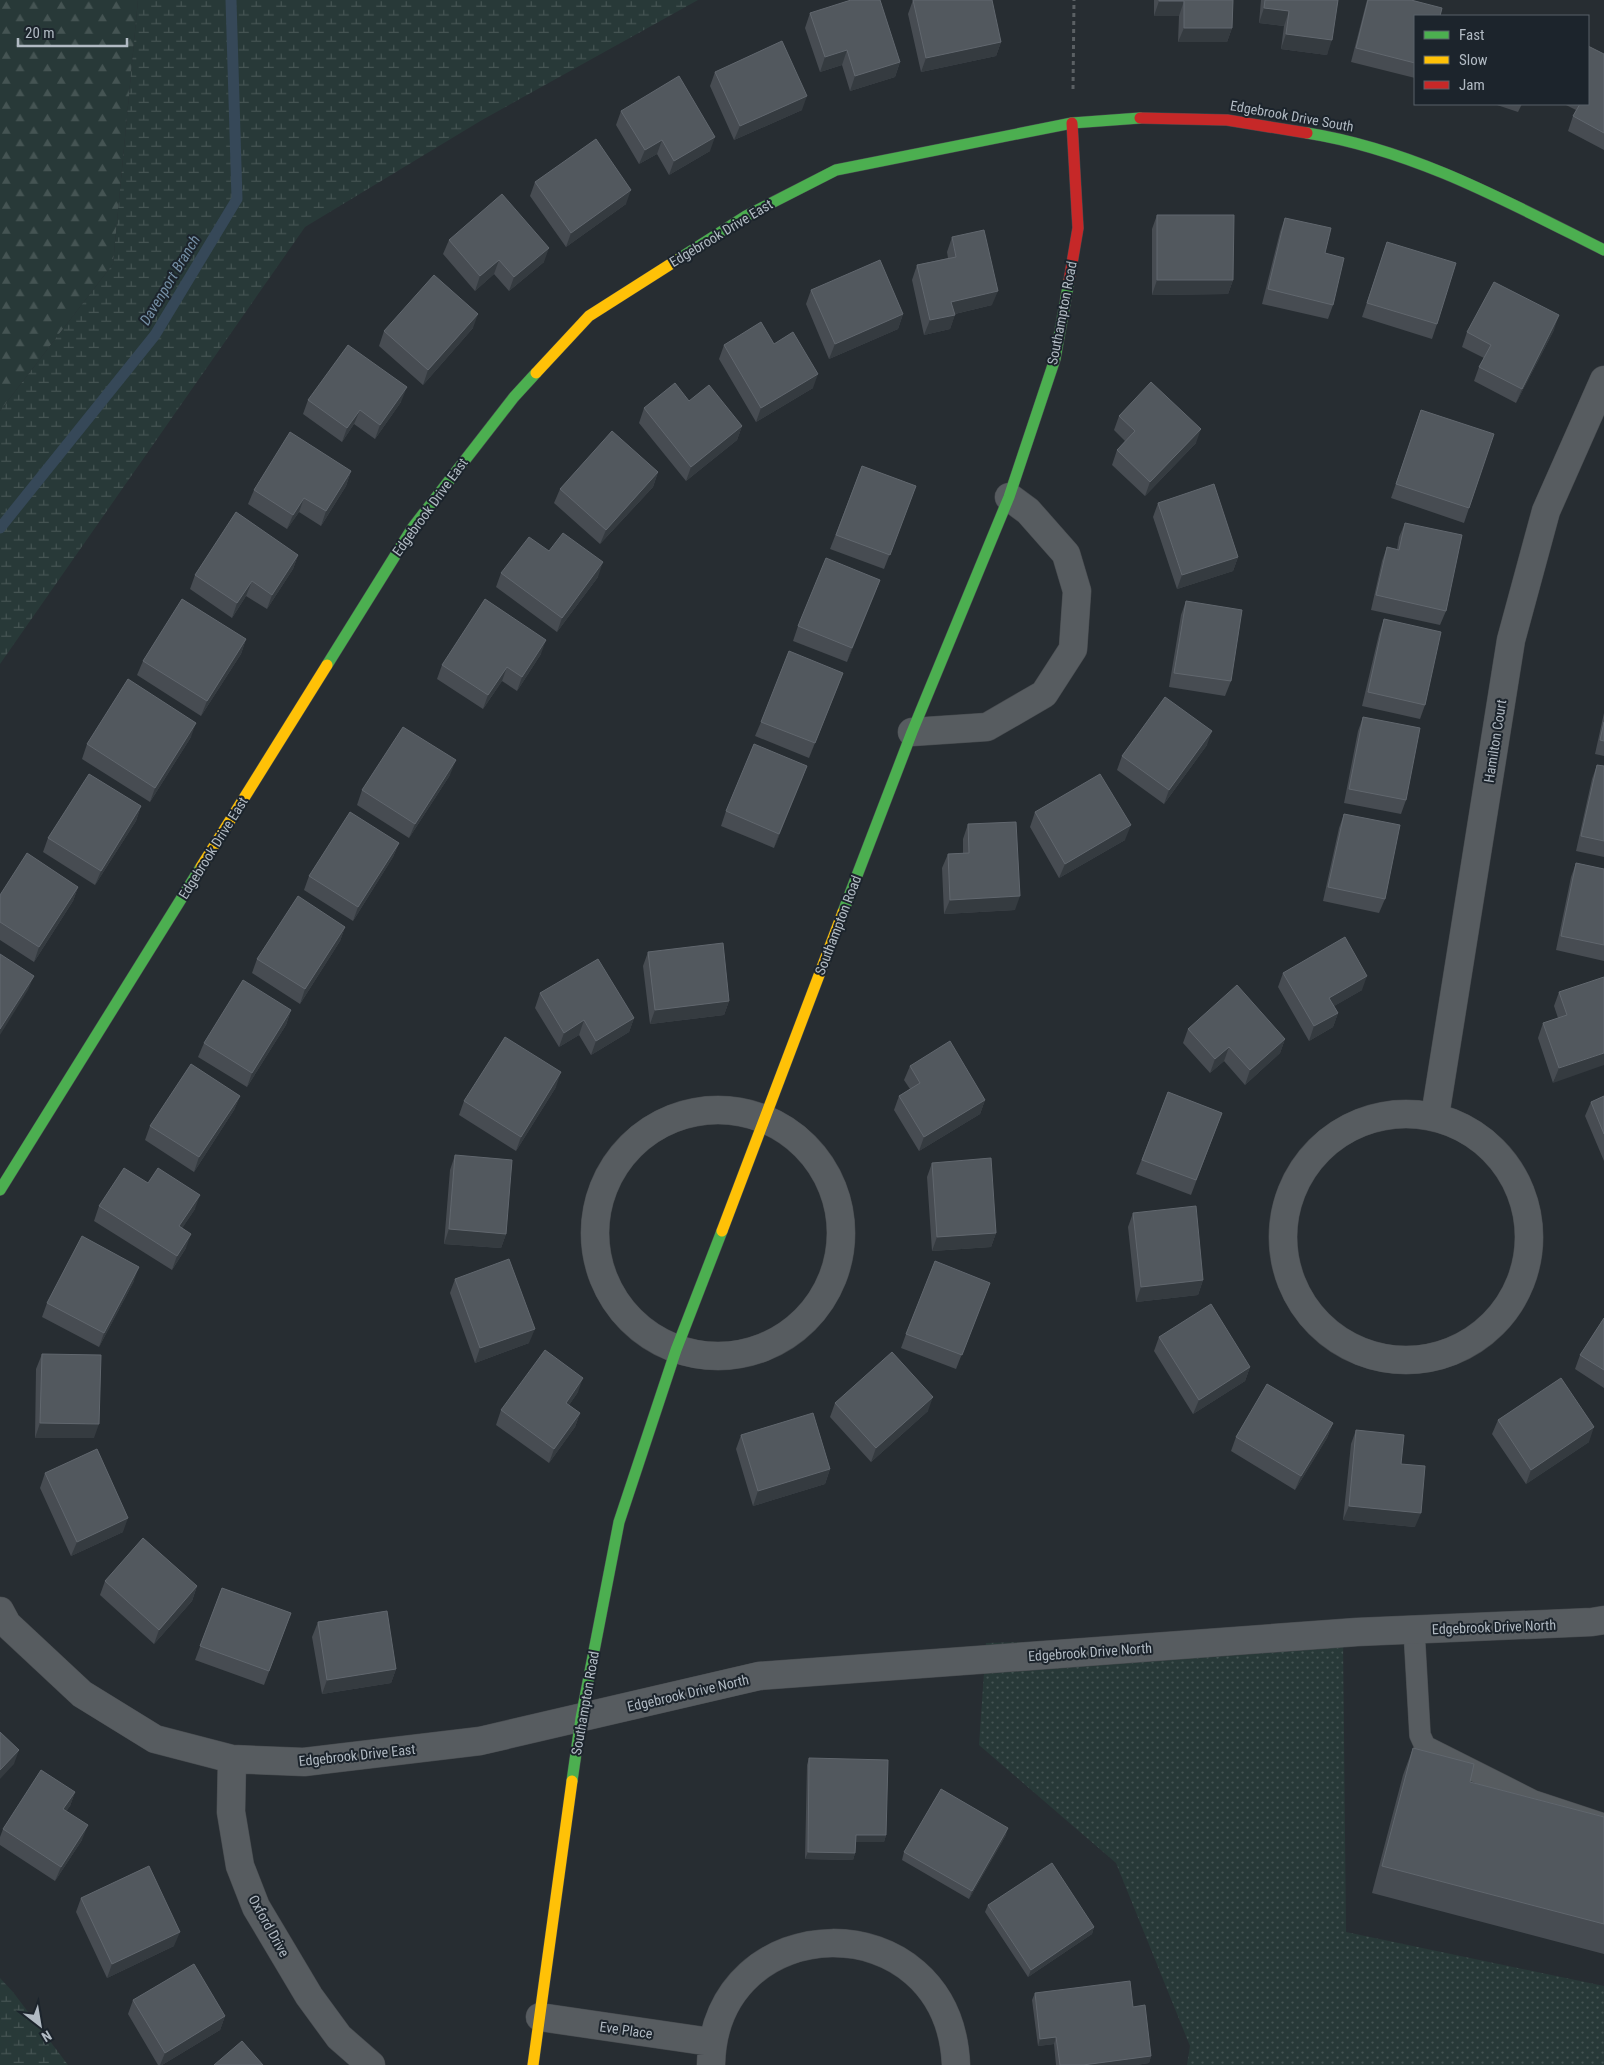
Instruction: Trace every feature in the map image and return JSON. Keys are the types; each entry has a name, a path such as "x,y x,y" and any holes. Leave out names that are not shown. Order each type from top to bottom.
{"street":[{"name":"Edgebrook Drive South","path":"1072,122 1149,117 1227,120 1350,140 1466,181 1604,250"},
{"name":"Southampton Road","path":"533,2065 581,1718 619,1522 676,1350 912,732 1009,496 1055,359 1078,228 1072,122"},
{"name":"Edgebrook Drive East","path":"0,1190 413,527 514,397 589,316 746,216 836,170 1072,122"},
{"name":"Hamilton Court","path":"1435,1116 1511,640 1546,511 1604,380"},
{"path":"912,732 987,727 1044,694 1072,649 1077,591 1066,554 1028,511 1009,496"},
{"path":"725,1110 763,1118 800,1140 827,1173 841,1213 840,1256 825,1296 797,1328 760,1350 718,1357 676,1350 641,1331 615,1303 606,1285 598,1267 594,1228 602,1190 621,1156 650,1129 686,1114 725,1110"},
{"path":"1394,1114 1435,1116 1472,1132 1503,1159 1523,1194 1530,1233 1525,1274 1507,1310 1478,1338 1442,1356 1402,1361 1362,1353 1326,1333 1299,1301 1284,1263 1283,1221 1295,1182 1319,1148 1354,1124 1394,1114"},
{"name":"Edgebrook Drive East","path":"0,1611 7,1624 90,1699 155,1739 232,1759 314,1761 480,1741 581,1718"},
{"name":"Edgebrook Drive North","path":"581,1718 759,1676 1414,1630 1604,1620"},
{"name":"Oxford Drive","path":"232,1759 231,1812 240,1866 256,1907 309,1996 339,2037 371,2065"},
{"name":"Eve Place","path":"540,2017 711,2054 724,2007 747,1976 778,1954 814,1943 852,1943 888,1954 920,1976 942,2006 955,2041 956,2065"}],"lane":[{"path":"1414,1630 1420,1735 1425,1746 1534,1802 1604,1824"}],"path":[{"path":"1072,122 1074,0"}],"green space":[{"path":"0,0 138,0 113,264 0,411"},
{"path":"138,0 698,0 482,120 305,227 0,664 0,411 113,264"},
{"path":"1343,1636 1346,1932 1604,1986 1604,2065 1187,2065 1190,2046 1116,1863 979,1745 986,1643"},
{"path":"0,1978 13,1992 68,2065 0,2065"}],"building":[{"path":"851,0 880,0 900,62 855,76 847,50 825,57 810,13"},
{"path":"913,0 992,0 1001,42 926,58"},
{"path":"1159,0 1233,0 1232,28 1184,28 1184,1"},
{"path":"1265,0 1338,0 1332,40 1286,34 1289,11 1264,8"},
{"path":"1368,0 1411,0 1442,8 1440,15 1414,15 1414,63 1356,48"},
{"path":"782,41 807,96 740,126 715,72"},
{"path":"1589,46 1604,54 1604,133 1573,116 1579,105 1589,105"},
{"path":"679,76 715,137 674,161 662,140 645,150 621,111"},
{"path":"596,139 631,190 571,233 535,182"},
{"path":"502,194 549,248 514,277 499,260 480,276 449,240"},
{"path":"1157,215 1234,215 1233,280 1157,280"},
{"path":"1285,218 1331,228 1325,253 1344,258 1333,305 1268,289"},
{"path":"984,230 998,291 951,302 955,315 930,320 917,265 956,257 952,237"},
{"path":"1387,242 1456,263 1437,324 1367,303"},
{"path":"880,260 903,314 835,344 811,290"},
{"path":"434,275 478,314 428,370 384,331"},
{"path":"1494,282 1559,315 1522,389 1479,367 1491,345 1467,332"},
{"path":"761,322 774,344 793,332 818,374 761,408 724,345"},
{"path":"348,345 407,387 380,425 360,410 347,428 308,400"},
{"path":"1151,382 1201,429 1150,482 1117,450 1135,431 1119,416"},
{"path":"675,383 689,401 709,385 742,426 691,467 644,408"},
{"path":"1421,410 1494,434 1469,508 1396,484"},
{"path":"612,431 658,472 606,530 560,489"},
{"path":"290,432 351,471 326,511 304,498 293,515 254,490"},
{"path":"862,466 916,486 890,555 836,535"},
{"path":"1214,484 1238,557 1182,575 1158,503"},
{"path":"236,512 298,555 272,595 252,581 237,603 195,575"},
{"path":"1405,523 1462,535 1446,611 1376,595 1387,547 1399,550"},
{"path":"563,533 603,562 562,618 501,573 529,537 549,551"},
{"path":"826,558 880,580 852,648 798,626"},
{"path":"182,599 246,639 207,701 143,661"},
{"path":"485,599 546,640 522,677 507,667 488,695 442,665"},
{"path":"1186,601 1242,610 1231,681 1174,673"},
{"path":"1384,619 1441,632 1425,705 1368,692"},
{"path":"789,651 843,673 815,743 761,722"},
{"path":"128,679 196,723 155,788 87,744"},
{"path":"1165,697 1212,731 1169,790 1122,756"},
{"path":"1363,717 1420,728 1406,800 1349,789"},
{"path":"1604,722 1604,741 1600,740"},
{"path":"403,727 456,760 415,824 362,790"},
{"path":"754,744 807,766 779,834 726,811"},
{"path":"1597,765 1604,766 1604,841 1581,836"},
{"path":"89,774 141,806 101,871 48,838"},
{"path":"1100,774 1131,825 1065,864 1035,812"},
{"path":"350,812 399,843 358,907 309,876"},
{"path":"1344,814 1400,825 1385,899 1328,887"},
{"path":"1016,822 1020,896 950,900 948,854 969,853 968,824"},
{"path":"27,853 78,887 39,947 0,922 0,895"},
{"path":"1576,863 1604,869 1604,945 1561,936"},
{"path":"298,896 345,927 305,989 257,959"},
{"path":"1345,937 1367,976 1329,998 1338,1013 1314,1026 1283,973"},
{"path":"723,943 729,1001 655,1010 648,952"},
{"path":"0,954 34,976 0,1029"},
{"path":"598,959 634,1018 596,1041 584,1020 564,1033 540,993"},
{"path":"1604,977 1604,1053 1559,1068 1543,1023 1567,1015 1559,992"},
{"path":"243,980 291,1010 252,1073 204,1043"},
{"path":"1237,985 1285,1039 1250,1070 1229,1047 1215,1059 1188,1029"},
{"path":"505,1037 561,1072 521,1137 464,1101"},
{"path":"950,1041 985,1100 924,1137 899,1096 920,1083 910,1066"},
{"path":"191,1064 240,1096 199,1157 150,1126"},
{"path":"1168,1092 1222,1113 1196,1180 1142,1160"},
{"path":"1604,1096 1604,1134 1591,1102"},
{"path":"455,1155 512,1160 506,1234 449,1229"},
{"path":"991,1158 996,1233 937,1237 932,1163"},
{"path":"124,1168 148,1183 158,1168 200,1195 179,1226 191,1234 177,1256 99,1206"},
{"path":"1196,1206 1203,1280 1141,1287 1133,1213"},
{"path":"82,1236 139,1267 104,1333 47,1303"},
{"path":"509,1259 535,1329 480,1348 455,1279"},
{"path":"935,1261 990,1283 962,1355 906,1334"},
{"path":"1211,1304 1250,1367 1199,1400 1159,1337"},
{"path":"1604,1318 1604,1370 1580,1355"},
{"path":"545,1350 583,1378 566,1403 580,1413 554,1449 501,1410"},
{"path":"892,1352 933,1397 876,1448 835,1403"},
{"path":"42,1354 101,1355 99,1424 40,1423"},
{"path":"1561,1378 1594,1427 1531,1470 1498,1420"},
{"path":"1267,1384 1333,1423 1301,1476 1236,1437"},
{"path":"813,1413 830,1469 758,1491 741,1435"},
{"path":"1356,1430 1404,1435 1401,1464 1425,1466 1421,1513 1349,1506"},
{"path":"97,1449 128,1518 77,1542 45,1473"},
{"path":"143,1538 197,1586 159,1630 105,1581"},
{"path":"222,1588 291,1613 269,1671 200,1646"},
{"path":"387,1611 396,1669 327,1680 318,1622"},
{"path":"0,1732 19,1750 0,1770"},
{"path":"1413,1748 1474,1764 1470,1782 1604,1817 1604,1924 1382,1866"},
{"path":"809,1758 888,1760 886,1835 856,1835 855,1853 808,1852"},
{"path":"41,1770 75,1792 63,1809 88,1825 61,1867 3,1829"},
{"path":"941,1789 1008,1828 972,1891 904,1852"},
{"path":"1052,1863 1094,1927 1031,1970 988,1905"},
{"path":"149,1866 180,1932 112,1964 81,1898"},
{"path":"194,1964 225,2016 165,2053 133,2000"},
{"path":"1130,1981 1133,2007 1145,2005 1151,2056 1083,2065 1060,2065 1056,2037 1040,2039 1035,1993"},
{"path":"242,2041 263,2065 214,2065"}],"waterway":[{"name":"Davenport Branch","path":"0,528 155,335 237,199 231,0"}],"traffic: fast":[{"path":"677,260 746,216 836,170 1072,123 1140,118"},
{"path":"1307,133 1347,141 1423,165 1496,196 1604,250"},
{"path":"843,912 912,732 1009,497 1055,359 1069,281"},
{"path":"327,665 413,527 514,397 536,373"},
{"path":"0,1190 201,867"},
{"path":"572,1781 581,1718 619,1522 676,1350 722,1231"}],"traffic: slow":[{"path":"536,373 589,316 677,260"},
{"path":"201,867 327,665"},
{"path":"722,1231 843,912"},
{"path":"533,2065 572,1781"}],"traffic: jam":[{"path":"1140,118 1227,120 1307,133"},
{"path":"1069,281 1078,228 1072,123"}]}
